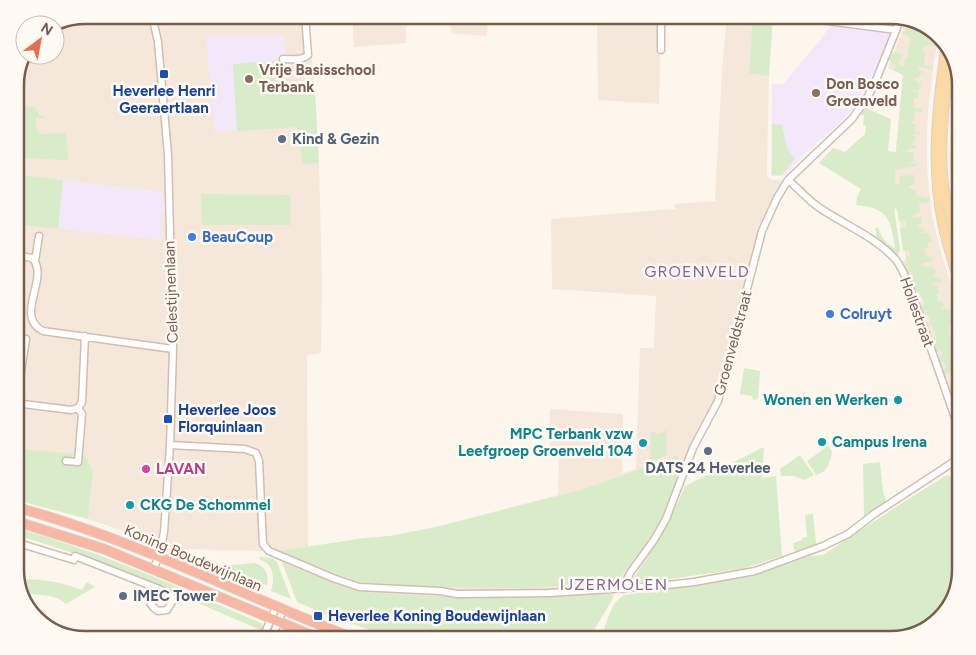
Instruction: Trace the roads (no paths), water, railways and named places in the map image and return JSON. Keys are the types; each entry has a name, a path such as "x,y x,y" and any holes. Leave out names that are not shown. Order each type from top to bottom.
{"highway":[{"name":"Koning Boudewijnlaan","path":"24,511 79,526 335,631"},
{"name":"Koning Boudewijnlaan","path":"24,523 83,542 154,569 300,631"}],"main road":[{"path":"944,54 940,80 936,135 936,173 942,223 952,258"},
{"path":"950,68 943,135 943,174 952,229"}],"street":[{"name":"Celestijnenlaan","path":"154,24 158,42 168,155 173,349 170,445 164,532 159,558 154,569"},
{"path":"283,59 295,60 308,55 306,24"},
{"path":"660,50 661,24"},
{"path":"850,24 896,30"},
{"name":"Groenveldstraat","path":"623,589 630,573 664,523 692,448 718,401 762,231 777,198 788,180 857,112 874,85 898,24"},
{"name":"Hollestraat","path":"788,180 815,204 883,248 896,260 904,273 911,291 952,409"},
{"path":"39,236 31,313 34,325 43,331 173,349"},
{"path":"24,256 30,257 35,261"},
{"path":"24,404 71,410 78,408 82,402 85,336"},
{"path":"24,351 26,339"},
{"path":"66,461 77,465 82,414 78,408"},
{"path":"170,445 244,450 256,453 260,461 263,544 269,551 359,587 440,591 455,594 549,593 623,589 694,582 749,573 818,549 848,534 874,514 952,463"},
{"path":"24,545 74,560 76,556 152,587"},
{"path":"273,631 280,609"},
{"path":"268,631 275,621"}],"place":[{"name":"Heverlee Henri Geeraertlaan","path":"164,74"},
{"name":"Vrije Basisschool Terbank","path":"249,79"},
{"name":"Don Bosco Groenveld","path":"816,93"},
{"name":"Kind & Gezin","path":"282,139"},
{"name":"BeauCoup","path":"192,237"},
{"name":"Colruyt","path":"830,314"},
{"name":"Wonen en Werken","path":"898,400"},
{"name":"Heverlee Joos Florquinlaan","path":"168,419"},
{"name":"Campus Irena","path":"822,442"},
{"name":"MPC Terbank vzw Leefgroep Groenveld 104","path":"643,443"},
{"name":"DATS 24 Heverlee","path":"708,451"},
{"name":"LAVAN","path":"146,469"},
{"name":"CKG De Schommel","path":"130,505"},
{"name":"IMEC Tower","path":"123,596"},
{"name":"Heverlee Koning Boudewijnlaan","path":"318,616"}],"district":[{"name":"GROENVELD","path":"697,271"},
{"name":"IJZERMOLEN","path":"614,584"}]}
